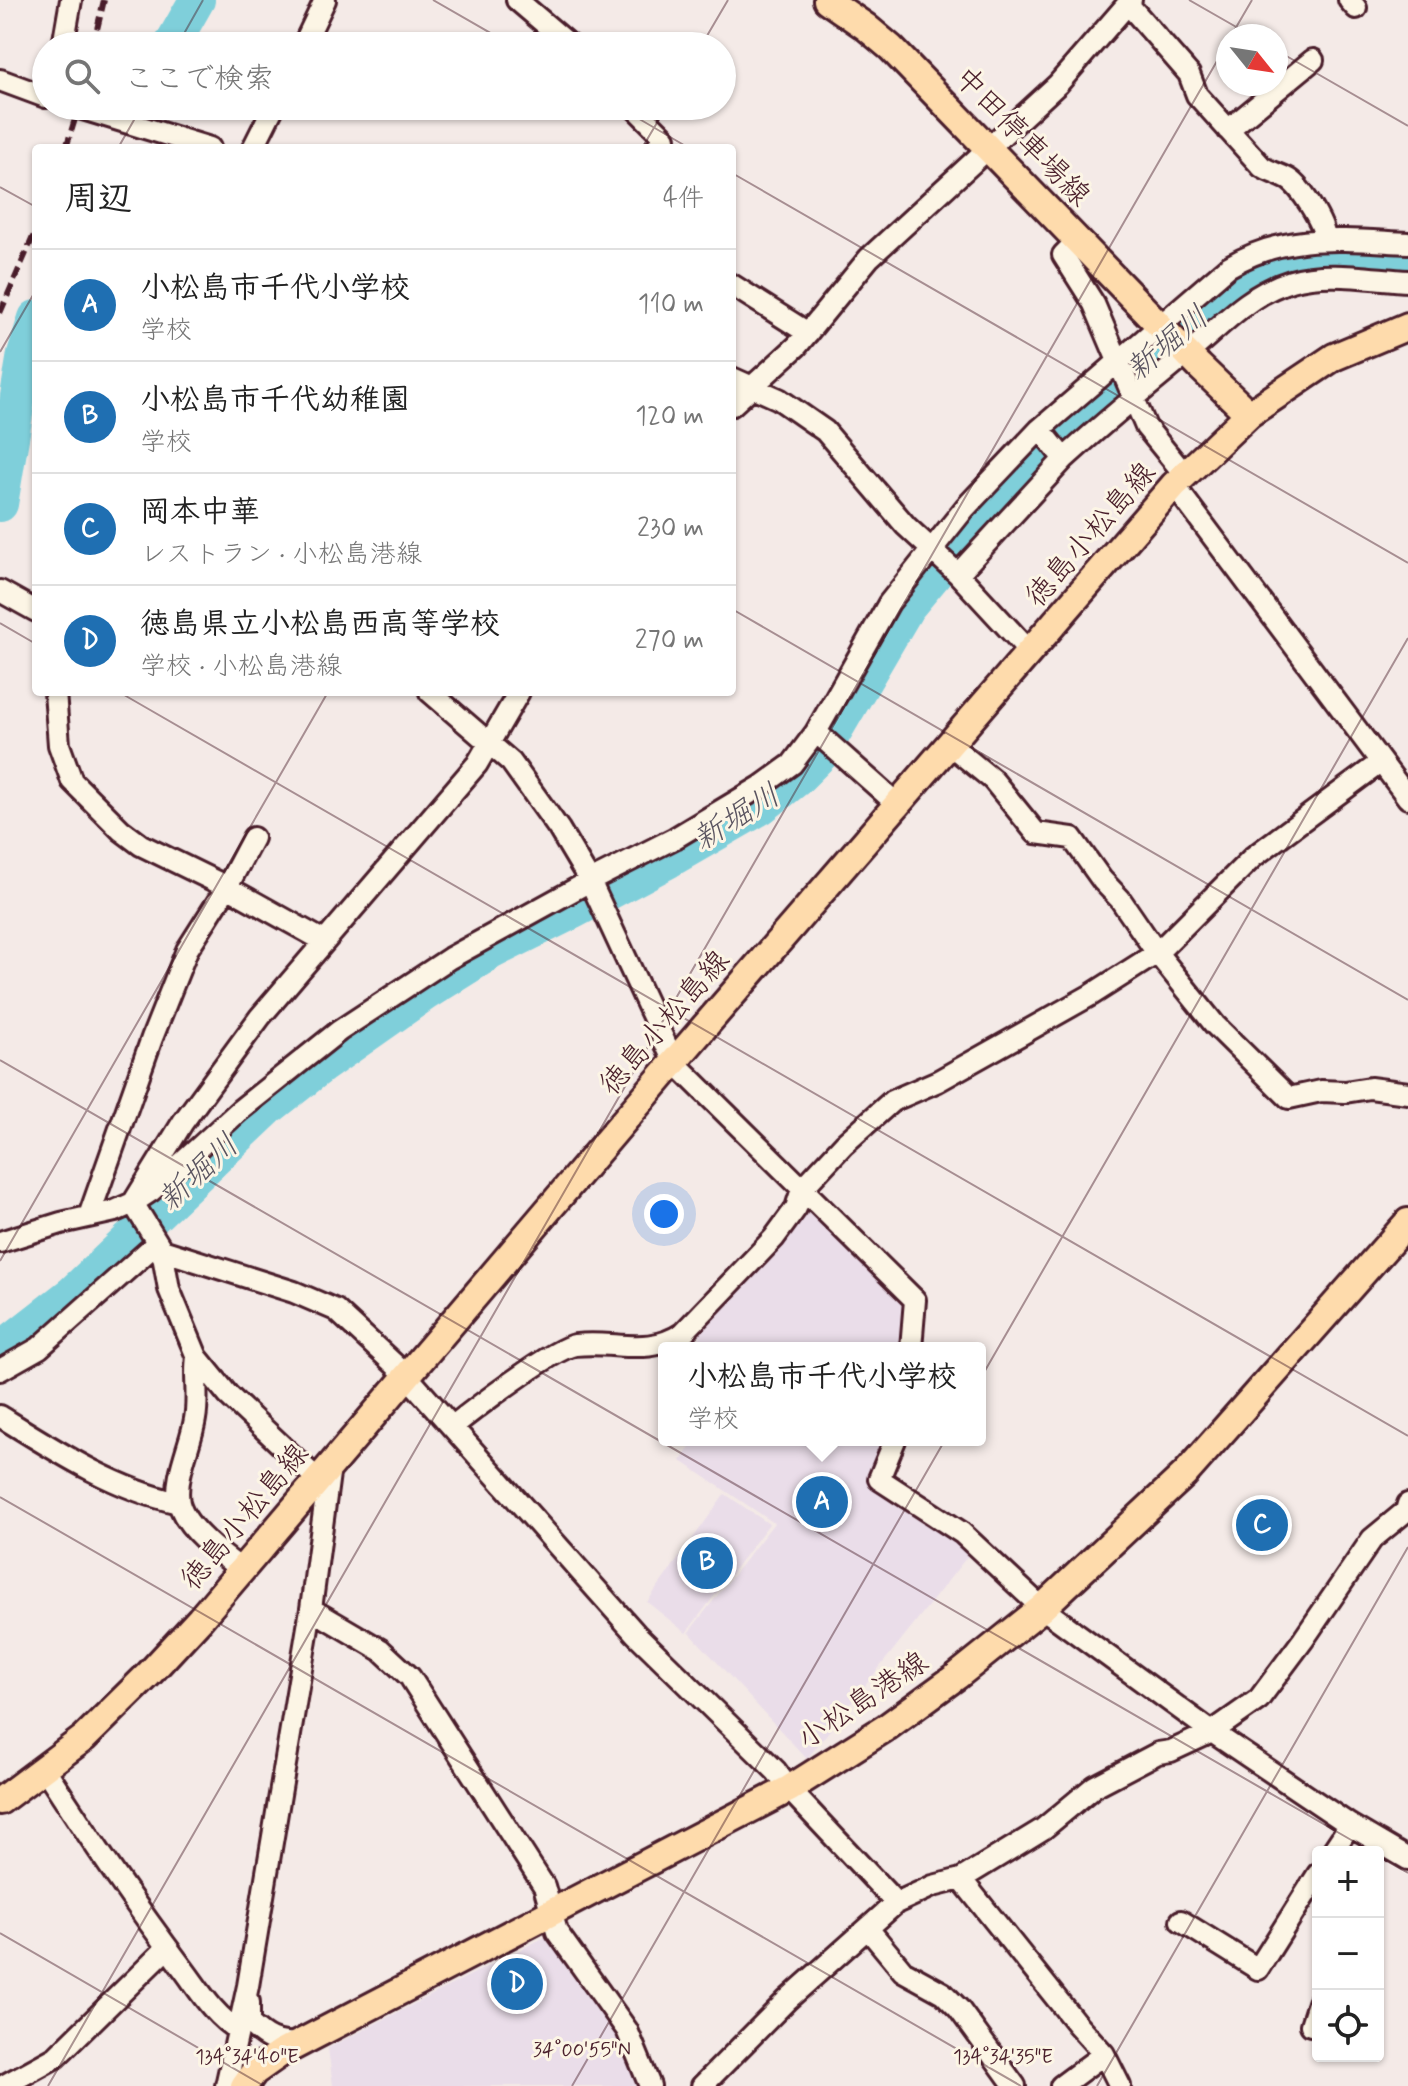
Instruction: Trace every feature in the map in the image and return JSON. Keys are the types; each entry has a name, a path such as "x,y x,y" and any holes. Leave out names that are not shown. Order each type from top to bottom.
{"main road":[{"name":"中田停車場線","path":"827,0 891,48 1185,351"},
{"name":"徳島小松島線","path":"0,1801 84,1738 149,1674 242,1570 674,1062 1180,480 1249,414 1334,357 1408,326"},
{"path":"1185,351 1249,414"},
{"name":"小松島港線","path":"244,2086 254,2072 299,2044 789,1789 887,1727 1042,1608 1185,1474 1408,1222"}],"street":[{"path":"65,32 71,0"},
{"path":"310,32 325,0"},
{"path":"517,0 555,32"},
{"path":"736,402 808,333 869,258 1058,84 1130,2 1189,74 1197,95 1228,130 1262,167 1289,179 1318,217 1325,239"},
{"path":"1228,130 1313,60"},
{"path":"0,80 32,92"},
{"path":"119,120 197,144"},
{"path":"255,144 267,120"},
{"path":"647,120 665,138 660,144"},
{"path":"0,1242 89,1216 135,1208 240,1110 339,1031 450,958 675,838 792,764 819,734 889,603 933,552 1042,433 1228,267 1249,255 1295,241 1325,239 1408,243"},
{"path":"1078,240 1063,255 1094,304 1146,427 1180,480 1408,798"},
{"path":"955,571 1062,456 1132,394 1262,293 1293,280 1326,277 1408,281"},
{"path":"736,288 808,333"},
{"path":"736,380 779,399 825,431 906,526 955,571 1031,653"},
{"path":"1042,433 1062,456"},
{"path":"0,591 32,609"},
{"path":"55,696 59,745 72,781 121,830 141,845 227,887 324,941"},
{"path":"435,696 511,762 559,829 604,912 674,1062 915,1300 912,1342"},
{"path":"135,1208 183,1122 260,1017 461,782 490,742 517,696"},
{"path":"819,734 897,804"},
{"path":"949,744 993,780 1036,833 1072,838 1215,1025 1289,1098 1321,1091 1345,1092 1370,1088 1408,1093"},
{"path":"670,1342 683,1333 774,1238 796,1208 802,1189 844,1144 892,1101 938,1081 1091,995 1157,953 1253,857 1381,762"},
{"path":"89,1216 152,1038 187,950 227,887 253,838"},
{"path":"135,1208 157,1244 169,1289 197,1357 228,1395 324,1473 311,1609 248,1986 226,2086"},
{"path":"157,1244 336,1310 406,1375 636,1634 776,1771 789,1789 896,1903"},
{"path":"0,1370 39,1348 157,1244"},
{"path":"452,1427 545,1360 572,1345 658,1346"},
{"path":"197,1357 196,1416 181,1476 179,1503 187,1518 213,1549 242,1570"},
{"path":"0,1416 98,1474 156,1498 179,1503"},
{"path":"893,1446 879,1479 962,1533 1042,1608 1212,1732 1350,1825 1408,1859"},
{"path":"702,2086 787,2000 896,1903 933,1886 961,1879 1043,1829 1095,1786 1158,1753 1171,1751 1212,1732 1259,1699 1372,1539 1407,1509"},
{"path":"311,1609 381,1650 410,1677 544,1886 557,1932 627,2030 650,2086"},
{"path":"45,1769 167,1948 223,2021 238,2030"},
{"path":"1336,1846 1350,1825"},
{"path":"961,1879 1104,2054 1120,2086"},
{"path":"1181,1921 1258,1969 1312,1884"},
{"path":"869,1930 903,1971 943,1993 959,2009 1015,2086"},
{"path":"3,2086 56,2057 167,1948"},
{"path":"248,1986 249,2023 276,2043 299,2044"},
{"path":"1061,2086 1104,2054"}],"shaded area":[{"path":"810,1209 906,1300 899,1342 701,1342 698,1330"},
{"path":"690,1446 880,1446 874,1482 970,1553 807,1759 689,1632 774,1523 681,1461"},
{"path":"725,1494 769,1524 686,1633 647,1602"},
{"path":"545,1937 617,2030 643,2086 333,2086 328,2048"}],"waterway":[{"path":"179,32 197,0"},
{"name":"新堀川","path":"0,1350 72,1294 269,1107 321,1066 425,993 492,951 669,860 761,807 795,780 821,754 907,607 1008,486 1090,409 1238,285 1277,265 1326,260 1408,260"},
{"path":"0,504 25,354 32,331"}],"railway":[{"path":"96,32 104,0"},
{"path":"67,144 75,120"},
{"path":"0,313 32,239"}],"place":[{"name":"小松島市千代小学校","path":"822,1502"},
{"name":"岡本中華","path":"1262,1525"},
{"name":"小松島市千代幼稚園","path":"707,1563"},
{"name":"徳島県立小松島西高等学校","path":"517,1984"}]}
